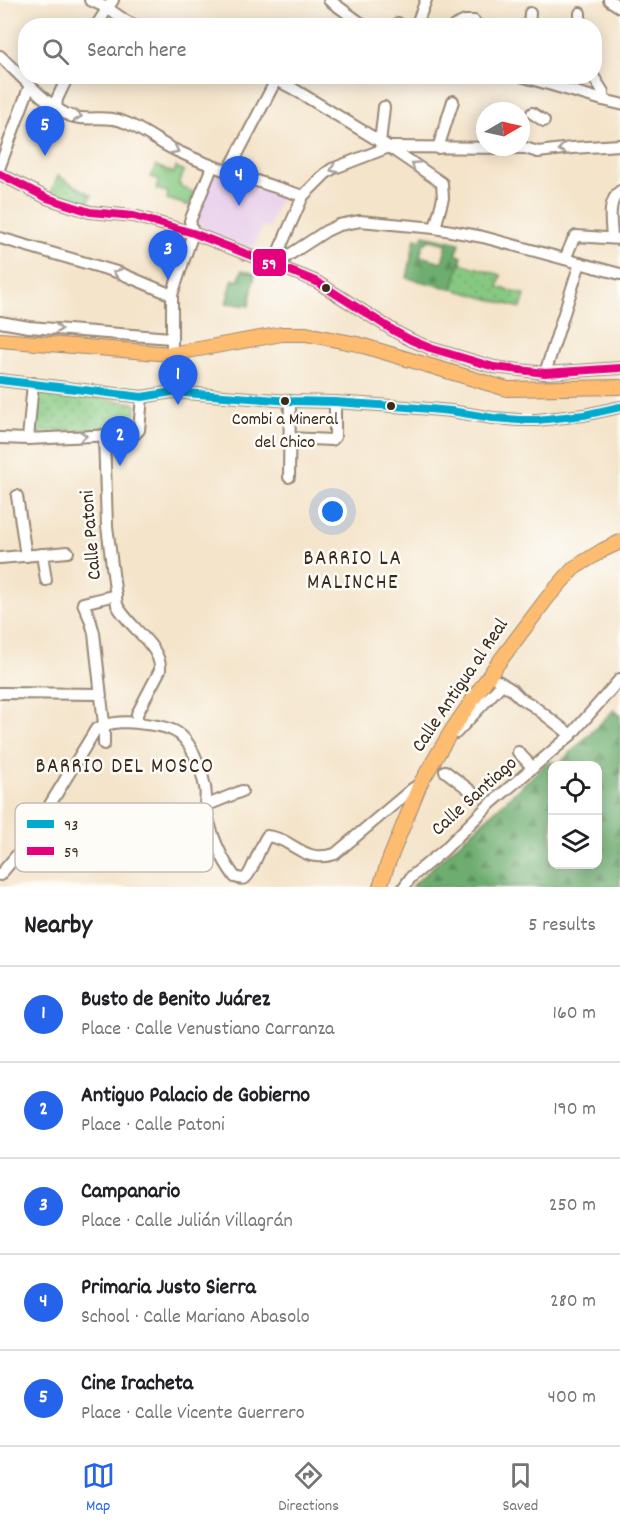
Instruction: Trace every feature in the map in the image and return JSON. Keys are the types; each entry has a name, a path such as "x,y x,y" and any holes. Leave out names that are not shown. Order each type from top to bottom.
{"main road":[{"path":"0,340 171,354 282,334 306,334 357,344 507,389 620,387"},
{"name":"Calle Antigua al Real","path":"380,887 420,784 493,670 554,589 574,568 620,542"}],"street":[{"path":"90,0 110,4 123,18"},
{"path":"329,0 354,18"},
{"path":"420,18 426,0"},
{"path":"609,0 620,7"},
{"path":"101,18 110,4"},
{"path":"530,13 530,18"},
{"path":"580,13 580,18"},
{"path":"0,56 18,73"},
{"path":"56,108 57,99 65,84"},
{"path":"228,172 269,84"},
{"path":"284,84 442,183 443,198 435,228"},
{"path":"548,84 620,104"},
{"path":"598,84 603,92 603,100"},
{"path":"0,166 30,85 67,115 122,121 212,167 303,196"},
{"path":"438,148 453,101"},
{"path":"384,107 384,145"},
{"path":"532,113 544,121"},
{"path":"276,266 303,196 332,169 384,145 438,148 525,148 538,152 620,145"},
{"path":"172,392 171,295 193,233 190,221 212,167"},
{"path":"0,174 46,198 90,212 134,216 193,233 317,282 396,332 429,348 494,368 546,374 620,368"},
{"path":"565,259 576,236 616,238 611,205 613,198 620,190"},
{"path":"276,266 326,231 339,225 360,221 435,228 483,237 620,274"},
{"path":"0,238 120,273 171,295"},
{"path":"546,374 580,263"},
{"path":"0,322 29,327 171,338"},
{"path":"0,380 142,397 172,392 451,411 519,420 584,415 620,406"},
{"path":"28,439 33,383"},
{"path":"0,438 28,439 135,434 138,433 142,397"},
{"path":"289,477 290,401"},
{"path":"289,438 332,440 335,437 335,402"},
{"name":"Calle Patoni","path":"104,435 107,526 117,605 122,615 153,648 160,664 160,670 137,714 136,722"},
{"path":"17,496 26,556"},
{"path":"0,558 68,552"},
{"path":"42,554 46,580"},
{"path":"104,744 100,678 94,633 83,603 116,595"},
{"name":"Calle Santiago","path":"404,887 411,877 443,850 490,804 571,735 620,679"},
{"path":"441,748 500,683 571,735"},
{"path":"0,693 100,694"},
{"path":"51,803 96,729 104,724 136,722 174,730 185,738 191,747 206,790 205,803"},
{"path":"518,752 533,768"},
{"path":"445,771 471,791"},
{"path":"213,835 234,882 249,875 258,851 267,836 279,839 314,857 325,858 336,855 411,789 420,784"},
{"path":"213,804 237,793"},
{"path":"0,875 15,857"}],"shaded area":[{"path":"215,170 282,192 269,228 262,226 254,249 201,230 197,220"}],"green space":[{"path":"156,166 174,173 176,167 184,171 179,185 195,193 190,206 167,199 168,192 156,189 159,179 150,177"},
{"path":"58,176 92,195 86,207 50,194"},
{"path":"424,235 460,243 456,254 462,257 453,289 407,278 415,238 422,240","holes":["430,240 447,244 442,262 420,256 423,245"]},
{"path":"460,263 501,275 498,287 525,295 521,308 453,289"},
{"path":"242,270 255,274 249,306 226,303 233,279 238,281"},
{"path":"38,390 134,403 136,405 134,428 35,432"},
{"path":"614,710 620,715 620,887 411,887 548,762 548,869 602,869 602,761 562,761"}],"transit line":[{"name":"59","path":"0,174 47,198 90,212 134,216 193,233 303,276 317,282 396,332 430,348 494,367 545,373 620,368"},
{"name":"93","path":"0,380 142,397 172,392 407,407 519,420 584,415 620,407"}],"place":[{"name":"Cine Iracheta","path":"45,156"},
{"name":"Primaria Justo Sierra","path":"239,206"},
{"name":"Campanario","path":"168,280"},
{"name":"Combi a Mineral del Chico","path":"285,401"},
{"name":"Busto de Benito Juárez","path":"178,405"},
{"name":"Antiguo Palacio de Gobierno","path":"120,466"}],"district":[{"name":"BARRIO LA MALINCHE","path":"353,572"},
{"name":"BARRIO DEL MOSCO","path":"125,768"}]}
